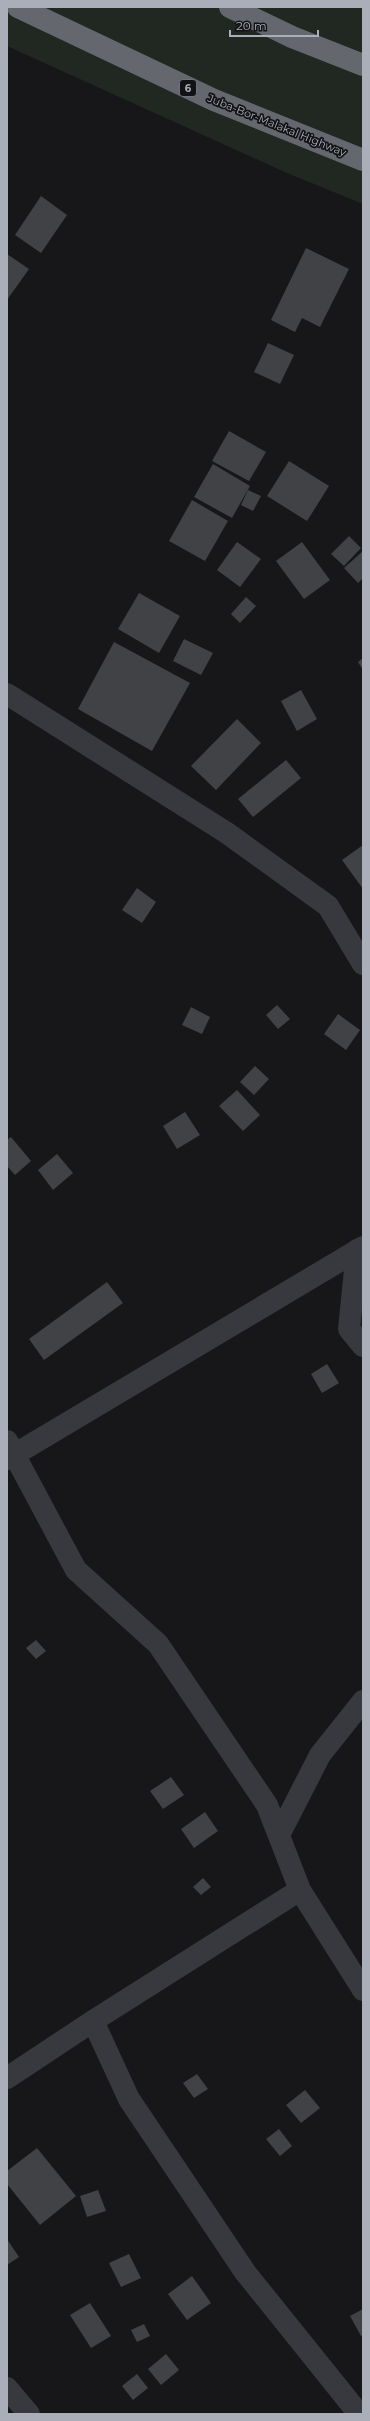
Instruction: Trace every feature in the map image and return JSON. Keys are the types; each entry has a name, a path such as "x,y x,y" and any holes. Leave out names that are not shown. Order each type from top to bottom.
{"highway":[{"name":"Juba-Bor-Malakal Highway","path":"18,7 214,100 363,160"},
{"path":"230,7 292,37 363,65"}],"street":[{"path":"7,694 227,833 328,906 363,964"},
{"path":"360,1249 348,1329 363,1346"},
{"path":"360,1249 9,1452 76,1570 158,1644 267,1805 300,1890 363,1990"},
{"path":"279,1835 320,1755 363,1701"},
{"path":"7,2078 93,2021 300,1890"},
{"path":"93,2021 129,2099 240,2265 359,2414"},
{"path":"7,2388 29,2414"}],"shaded area":[{"path":"7,7 363,7 363,204 287,173 7,46"}],"building":[{"path":"41,196 67,215 41,253 15,235"},
{"path":"306,248 349,269 320,327 302,318 295,332 271,320"},
{"path":"7,254 29,269 7,300"},
{"path":"268,343 294,355 280,384 254,372"},
{"path":"229,431 266,452 249,481 212,461"},
{"path":"289,461 329,486 307,521 267,496"},
{"path":"213,464 250,486 232,518 194,497"},
{"path":"248,490 261,496 253,511 241,505"},
{"path":"192,500 228,521 205,561 169,541"},
{"path":"349,536 361,548 344,566 331,554"},
{"path":"237,542 261,559 240,587 217,570"},
{"path":"302,542 330,580 304,599 276,561"},
{"path":"363,551 363,578 358,583 344,568"},
{"path":"139,593 180,616 159,653 118,629"},
{"path":"246,597 256,606 240,623 231,614"},
{"path":"184,639 213,653 201,675 173,661"},
{"path":"114,642 190,683 152,751 78,709"},
{"path":"363,658 363,670 358,662"},
{"path":"301,690 317,719 297,731 281,701"},
{"path":"237,719 261,743 216,790 191,766"},
{"path":"286,760 301,778 253,817 238,799"},
{"path":"363,845 363,889 342,860"},
{"path":"137,888 156,902 142,923 122,910"},
{"path":"277,1005 290,1019 278,1029 266,1015"},
{"path":"191,1007 210,1017 202,1034 182,1025"},
{"path":"338,1014 360,1030 346,1050 324,1034"},
{"path":"255,1066 269,1079 254,1095 240,1082"},
{"path":"237,1090 260,1115 243,1131 219,1106"},
{"path":"185,1112 200,1135 177,1149 163,1126"},
{"path":"11,1137 31,1161 15,1175 7,1166 7,1140"},
{"path":"57,1154 73,1173 53,1190 38,1170"},
{"path":"107,1282 123,1303 44,1360 29,1339"},
{"path":"327,1364 339,1383 322,1393 311,1374"},
{"path":"36,1640 46,1651 36,1659 26,1648"},
{"path":"171,1777 184,1795 163,1809 150,1791"},
{"path":"205,1812 218,1831 194,1848 181,1829"},
{"path":"203,1878 211,1887 201,1895 193,1887"},
{"path":"197,2074 208,2089 194,2098 183,2083"},
{"path":"305,2090 320,2108 301,2123 286,2105"},
{"path":"279,2129 292,2146 280,2156 266,2139"},
{"path":"37,2148 76,2196 40,2225 7,2184 7,2171"},
{"path":"98,2190 106,2211 87,2217 80,2196"},
{"path":"7,2239 19,2257 7,2265"},
{"path":"129,2254 141,2278 121,2287 109,2263"},
{"path":"192,2276 211,2303 187,2320 168,2294"},
{"path":"90,2303 111,2336 91,2348 70,2315"},
{"path":"363,2309 363,2335 361,2336 350,2316"},
{"path":"144,2324 150,2336 137,2342 131,2330"},
{"path":"166,2354 179,2370 161,2385 148,2369"},
{"path":"137,2374 148,2388 133,2400 122,2386"}]}
